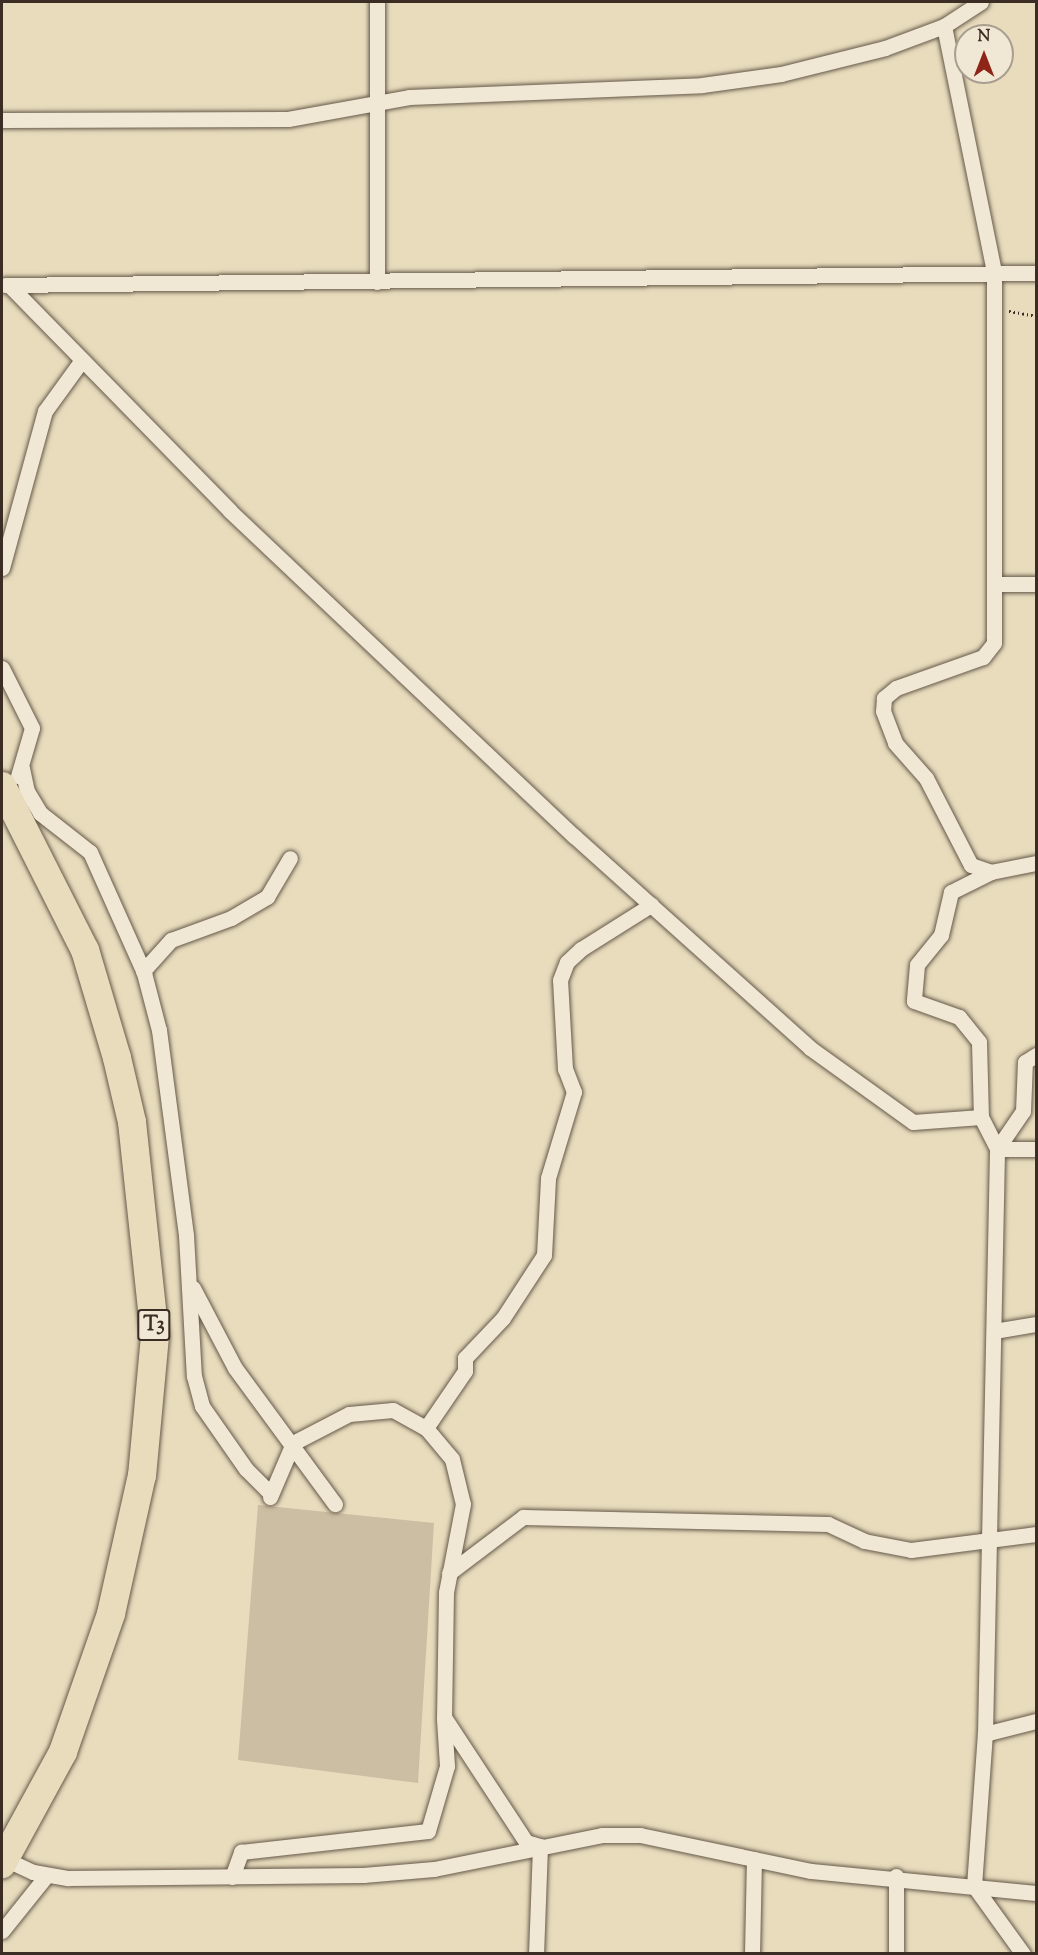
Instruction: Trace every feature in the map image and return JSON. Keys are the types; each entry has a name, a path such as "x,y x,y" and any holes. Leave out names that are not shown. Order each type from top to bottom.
{"highway":[{"name":"T3","path":"3,1862 63,1752 111,1614 142,1475 155,1336 132,1122 117,1058 85,950 10,783"}],"street":[{"path":"377,2 377,282"},
{"path":"2,120 288,119 377,101 725,82 832,64 945,26 981,2"},
{"path":"945,26 994,272 996,584 990,651 956,669 896,688 884,698 883,711 895,742 926,778 971,865 991,872"},
{"path":"5,285 1036,273"},
{"path":"5,285 230,511 651,905 810,1048 913,1122 981,1117"},
{"path":"2,568 45,411 82,360"},
{"path":"996,584 1036,584"},
{"path":"2,668 32,728 10,783 27,791 40,813 90,852 143,971 159,1030 190,1283 194,1376 202,1406 246,1469 271,1496 293,1443 349,1414 393,1410 426,1428 452,1459 463,1504 450,1573 444,1717 447,1766 428,1831 241,1852 232,1877"},
{"path":"143,971 171,940 231,918 267,897 290,858"},
{"path":"1023,1953 975,1886 985,1734 991,1544 997,1149 981,1117 979,1042 959,1017 914,1001 917,964 941,935 951,892 991,872 1036,863"},
{"path":"426,1428 465,1371 465,1358 503,1318 548,1245 548,1178 574,1092 565,1069 566,1014 558,990 567,962 651,905"},
{"path":"997,1149 1023,1111 1025,1062 1036,1055"},
{"path":"997,1149 1036,1149"},
{"path":"190,1283 235,1368 293,1443 335,1504"},
{"path":"994,1331 1036,1324"},
{"path":"450,1573 523,1517 828,1524 864,1541 911,1550 991,1544 1036,1534"},
{"path":"444,1717 526,1842 540,1846"},
{"path":"985,1734 1036,1721"},
{"path":"3,1862 46,1876 232,1877 434,1869 602,1835 640,1835 811,1871 896,1876 1036,1893"},
{"path":"536,1953 540,1846"},
{"path":"752,1953 754,1859"},
{"path":"2,1931 46,1876"},
{"path":"896,1876 896,1953"}],"shaded area":[{"path":"258,1505 434,1523 418,1783 238,1760"}]}
